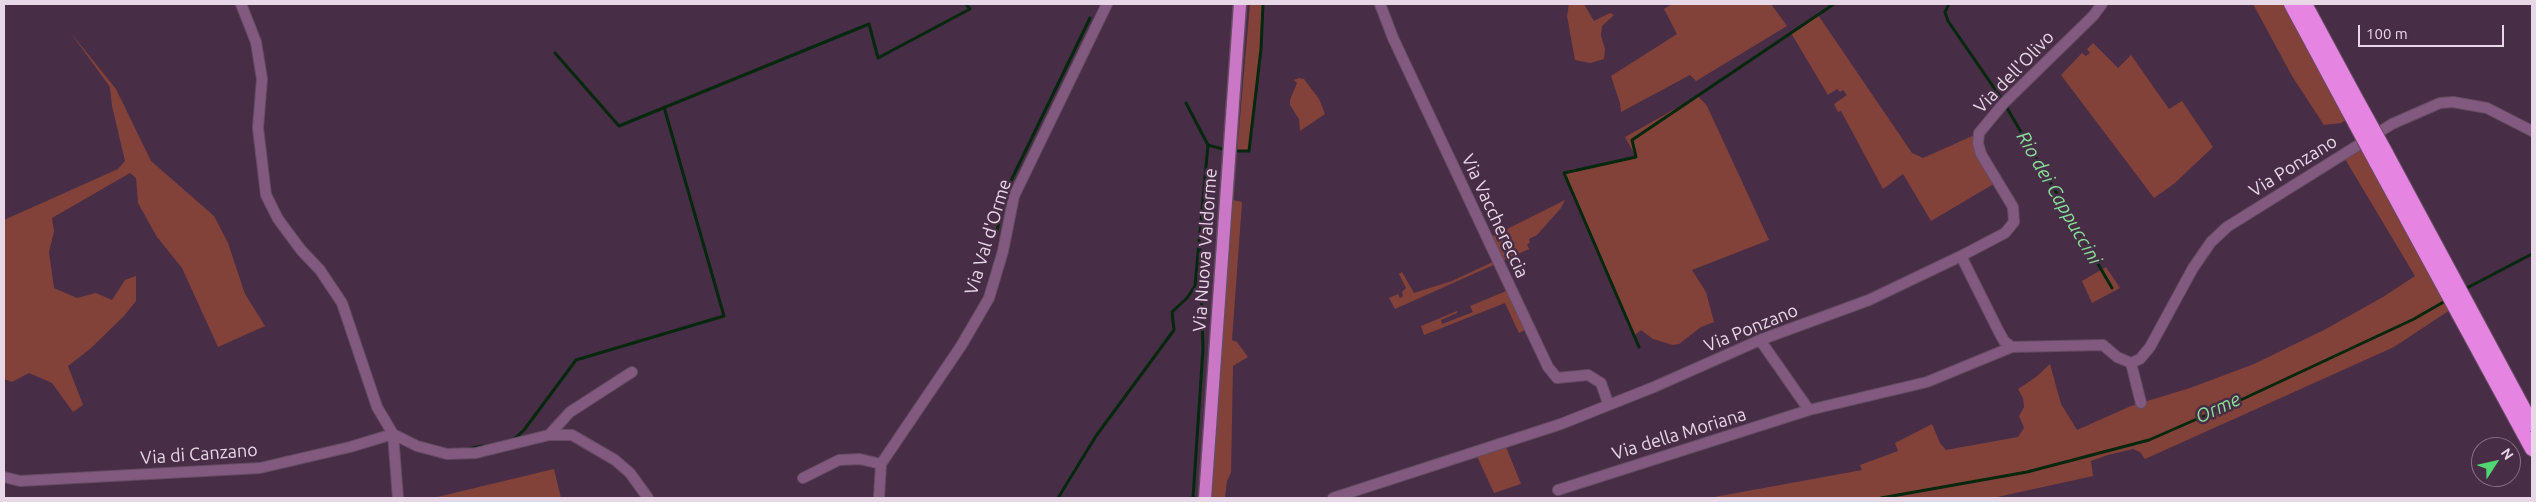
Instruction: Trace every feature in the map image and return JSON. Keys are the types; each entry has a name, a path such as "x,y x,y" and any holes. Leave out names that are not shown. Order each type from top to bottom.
{"highway":[{"path":"2291,4 2354,107"},
{"path":"2305,4 2354,107 2381,157 2463,308 2532,424"},
{"path":"2463,308 2532,450"}],"main road":[{"name":"Via Nuova Valdorme","path":"1206,498 1240,4"}],"street":[{"path":"241,4 256,42 262,79 258,128 266,195 278,220 301,250 320,270 342,303 377,407 393,434 398,498"},
{"name":"Via Vacchereccia","path":"1380,4 1394,38 1548,367 1557,378 1588,375 1601,383 1608,403"},
{"name":"Via dell'Olivo","path":"1962,256 2005,233 2014,222 2013,207 1980,154 1978,143 1980,133 2004,103 2093,16 2102,4"},
{"name":"Via Val d'Orme","path":"881,464 960,346 989,298 1003,250 1014,196 1102,6"},
{"name":"Via Ponzano","path":"2131,363 2140,359 2154,340 2193,268 2216,237 2227,227 2392,124 2424,108 2453,102 2487,108 2532,131"},
{"path":"1962,256 2004,342 2012,347 2103,345 2117,357 2131,363 2141,403"},
{"name":"Via Ponzano","path":"1332,498 1561,424 1608,403 1654,387 1760,340 1869,300 1962,256"},
{"path":"1760,340 1809,410"},
{"name":"Via della Moriana","path":"1558,490 1809,410 1927,382 2012,347"},
{"path":"549,435 570,412 632,372"},
{"path":"393,434 417,446 447,454 476,453 549,435 572,435 616,460 630,473 648,498"},
{"name":"Via di Canzano","path":"4,477 20,481 260,468 350,448 393,434"},
{"path":"803,478 838,460 860,459 881,464 879,498"}],"shaded area":[{"path":"1250,4 1263,4 1261,49 1249,151 1237,152"},
{"path":"1569,4 1584,4 1594,21 1610,13 1614,15 1602,26 1601,36 1605,49 1604,59 1590,63 1575,60 1567,16"},
{"path":"1672,4 1771,4 1787,26 1696,81 1690,75 1621,112 1611,76 1677,34 1664,9"},
{"path":"2253,4 2283,4 2346,120 2341,123 2324,125 2292,76"},
{"path":"1818,15 1912,153 1923,158 1979,133 1978,143 1997,182 1931,221 1903,174 1883,189 1841,111 1838,112 1834,104 1847,95 1843,90 1840,92 1837,89 1828,95 1791,33"},
{"path":"70,32 116,89 151,161 214,216 228,243 245,294 265,326 218,347 182,268 157,237 138,203 136,178 130,173 52,218 54,231 49,252 54,288 77,298 96,293 112,300 125,280 136,276 136,301 124,316 90,349 68,366 83,405 73,412 52,383 29,373 12,382 4,379 4,220 118,169 125,161 112,106 110,87"},
{"path":"2093,43 2118,68 2131,55 2169,109 2182,101 2213,147 2175,183 2154,198 2061,75 2082,53 2086,56 2090,53 2087,49"},
{"path":"1304,79 1319,99 1325,114 1300,131 1299,119 1290,105 1290,100 1297,83 1294,80"},
{"path":"1698,96 1707,106 1769,240 1692,270 1706,292 1714,322 1701,327 1679,344 1673,345 1653,339 1641,330 1635,335 1564,173 1636,157 1625,137"},
{"path":"2359,144 2450,310 2394,347 2145,459 2140,452 2133,449 2091,461 2093,476 1993,498 1709,498 1862,470 1860,465 1898,451 1895,443 1932,424 1940,443 1946,450 2018,437 2024,428 2019,416 2024,407 2023,398 2018,389 2036,377 2050,364 2061,404 2077,430 2131,406 2190,388 2254,364 2324,330 2383,297 2415,276 2342,154"},
{"path":"1233,200 1242,202 1232,340 1237,342 1248,357 1233,366 1231,473 1227,481 1225,498 1211,498"},
{"path":"1565,200 1561,208 1537,235 1529,239 1530,243 1527,244 1529,249 1395,309 1389,298 1398,294 1400,298 1403,296 1402,292 1406,288 1399,274 1402,272 1414,293 1452,281 1497,260 1487,239"},
{"path":"2106,267 2120,288 2092,303 2082,281"},
{"path":"1511,289 1529,328 1519,333 1505,303 1424,335 1421,326 1457,311 1457,313 1441,320 1442,324 1473,312 1470,306"},
{"path":"1504,442 1521,484 1494,493 1475,452"},
{"path":"554,469 561,498 433,498"}],"waterway":[{"path":"555,53 619,126 869,24 878,58 970,9 966,4"},
{"path":"1232,151 1249,151 1261,49 1263,4"},
{"path":"1639,347 1564,173 1636,157 1632,140 1834,4"},
{"name":"Rio dei Cappuccini","path":"1949,4 1945,12 1948,21 2001,98"},
{"path":"1006,191 1090,18"},
{"path":"1058,498 1096,436 1174,330 1172,312 1187,298 1195,286 1208,145 1186,103"},
{"path":"513,440 524,430 576,360 724,316 664,107"},
{"name":"Rio dei Cappuccini","path":"2007,108 2112,288"},
{"path":"1208,145 1226,150"},
{"path":"996,235 1003,204"},
{"path":"1193,498 1203,349 1200,250"},
{"name":"Orme","path":"2463,290 2532,254"},
{"name":"Orme","path":"1881,498 2027,472 2149,440 2245,398 2414,319 2447,300"},
{"path":"467,449 483,446"}]}
